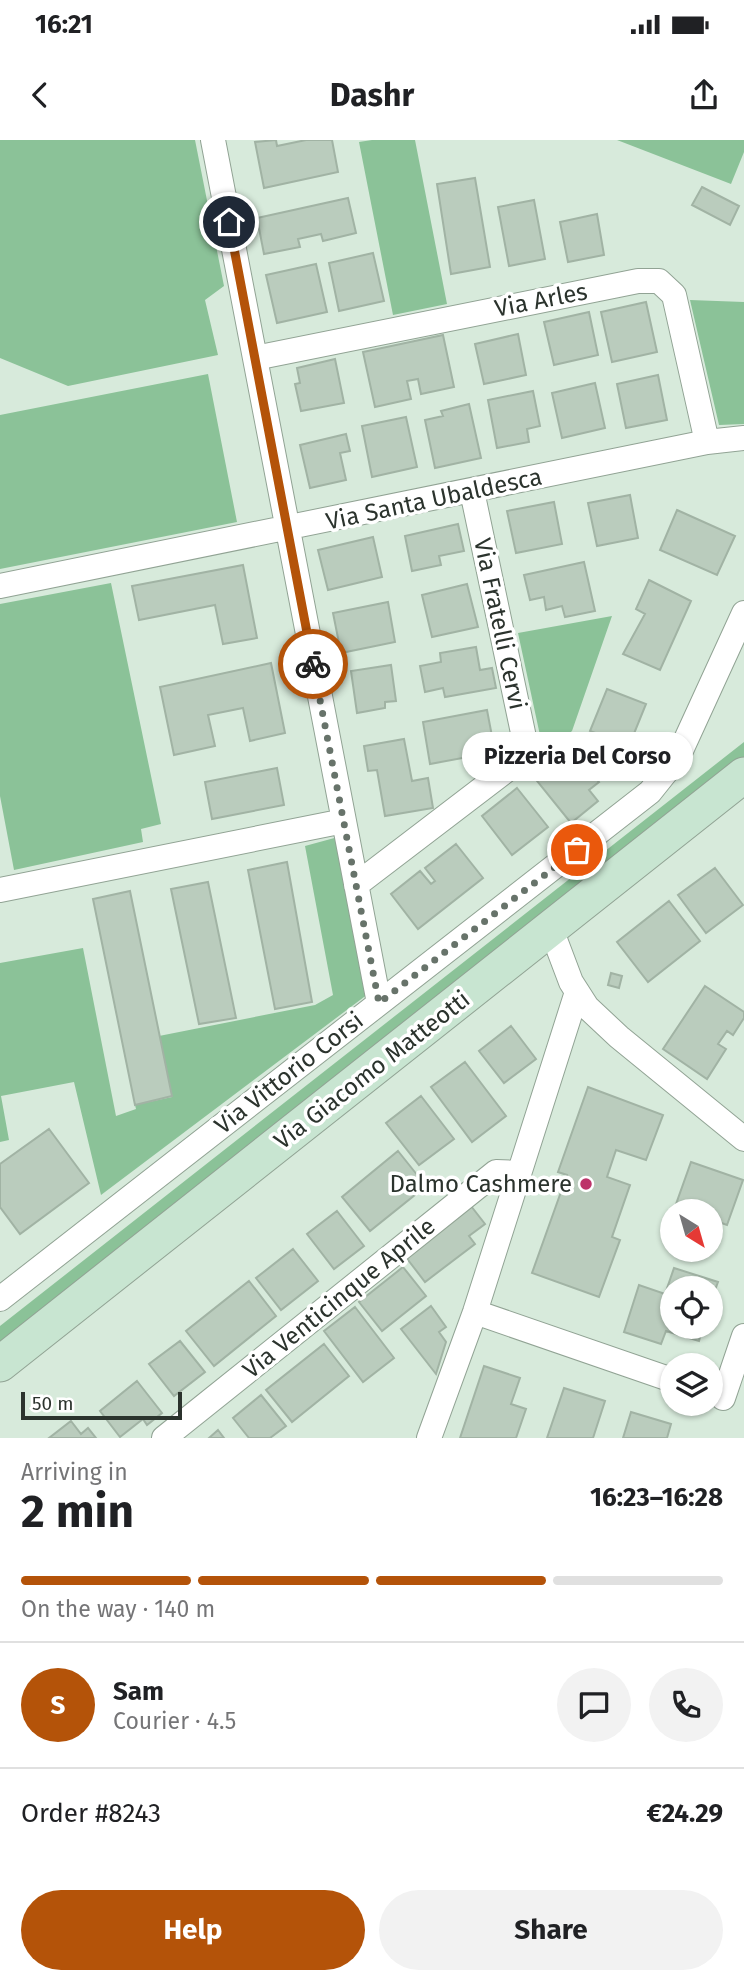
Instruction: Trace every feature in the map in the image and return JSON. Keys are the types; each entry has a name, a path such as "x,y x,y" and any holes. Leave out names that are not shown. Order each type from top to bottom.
{"main road":[{"name":"Via Giacomo Matteotti","path":"0,1364 744,775"}],"street":[{"path":"213,140 379,1003"},
{"name":"Via Arles","path":"255,358 638,281 659,281 674,295 707,442"},
{"name":"Via Santa Ubaldesca","path":"0,586 707,442 744,439"},
{"name":"Via Fratelli Cervi","path":"356,885 517,762 526,747 472,491"},
{"name":"Via Vittorio Corsi","path":"0,1299 660,783 678,757 744,613"},
{"path":"0,890 344,821"},
{"path":"551,929 587,1007 619,1037 744,1139"},
{"path":"429,1438 475,1312 578,992"},
{"name":"Via Venticinque Aprile","path":"164,1438 496,1172 518,1172"},
{"path":"475,1312 660,1376"},
{"path":"726,1399 744,1336"}],"green space":[{"path":"0,140 195,140 224,286 205,300 218,355 68,386 0,358"},
{"path":"415,140 447,304 393,315 359,142"},
{"path":"617,140 744,140 744,152 731,184"},
{"path":"690,300 744,302 744,424 719,425"},
{"path":"208,374 237,522 0,569 0,415"},
{"path":"111,583 161,824 141,829 143,842 14,870 0,796 0,604"},
{"path":"612,616 572,731 544,754 518,633"},
{"path":"744,742 744,760 0,1347 0,1326"},
{"path":"338,837 368,994 101,1195 74,1082 1,1096 9,1140 0,1142 0,963 83,948 116,1116 136,1109 135,1105 172,1097 159,1036 315,1005 333,995 305,846"}],"building":[{"path":"276,140 277,146 306,140 332,140 338,172 264,188 255,142"},
{"path":"475,178 490,267 451,274 437,184"},
{"path":"702,187 739,206 730,225 692,205"},
{"path":"348,198 356,233 323,241 321,234 298,239 300,247 264,254 257,218"},
{"path":"534,200 545,259 509,266 498,207"},
{"path":"597,214 604,255 568,262 560,222"},
{"path":"373,253 384,301 339,311 329,263"},
{"path":"316,264 327,312 277,323 266,275"},
{"path":"646,302 657,352 612,362 601,312"},
{"path":"589,312 598,355 554,365 544,322"},
{"path":"518,334 526,375 484,384 475,344"},
{"path":"443,335 454,387 421,394 418,379 407,381 411,399 375,407 363,352"},
{"path":"335,359 344,403 301,411 295,384 300,383 297,368"},
{"path":"658,375 667,420 626,428 617,384"},
{"path":"595,383 605,428 562,438 552,393"},
{"path":"533,391 540,426 527,429 529,442 497,448 488,400"},
{"path":"469,404 481,458 435,468 425,420 443,416 441,411"},
{"path":"406,417 417,467 372,477 362,426"},
{"path":"346,434 350,451 340,453 346,480 310,488 300,445"},
{"path":"630,495 638,538 597,546 588,503"},
{"path":"554,502 562,544 516,553 507,511"},
{"path":"677,510 735,536 717,575 660,550"},
{"path":"458,524 464,551 439,556 441,565 412,571 405,536"},
{"path":"373,537 382,577 328,590 318,550"},
{"path":"584,562 595,611 565,617 562,606 546,610 544,597 530,600 524,575"},
{"path":"243,565 257,638 223,644 215,605 139,620 132,586"},
{"path":"649,580 691,601 660,670 623,654 645,614 636,609"},
{"path":"467,584 478,627 432,637 422,595"},
{"path":"388,602 395,642 341,653 333,613"},
{"path":"476,647 480,670 492,668 496,688 445,697 443,688 425,692 420,666 441,662 440,653"},
{"path":"271,663 285,733 250,741 243,708 208,715 215,746 174,755 160,687"},
{"path":"391,665 396,701 385,702 385,708 357,713 351,671"},
{"path":"607,689 646,704 629,746 590,731"},
{"path":"487,710 495,752 430,764 423,722"},
{"path":"404,739 412,781 428,778 433,808 385,816 377,770 368,771 364,746"},
{"path":"573,751 599,782 589,790 598,801 571,823 537,781"},
{"path":"277,768 284,805 212,819 205,782"},
{"path":"517,788 548,827 512,855 482,816"},
{"path":"456,844 483,878 418,929 391,894 420,871 431,884 435,881 425,868"},
{"path":"287,862 312,1002 275,1009 248,870"},
{"path":"715,868 743,905 706,933 678,895"},
{"path":"208,882 236,1018 199,1024 171,889"},
{"path":"130,891 172,1096 135,1105 93,899"},
{"path":"669,901 700,941 648,982 617,942"},
{"path":"611,973 622,976 619,988 608,985"},
{"path":"705,986 744,1012 744,1018 733,1035 727,1031 718,1044 726,1049 707,1079 663,1049"},
{"path":"511,1026 536,1059 504,1083 479,1051"},
{"path":"465,1062 506,1116 472,1142 431,1087"},
{"path":"588,1087 663,1115 646,1160 616,1150 607,1177 630,1185 612,1237 620,1240 599,1297 532,1273 567,1175 558,1172"},
{"path":"421,1096 454,1139 419,1165 386,1123"},
{"path":"49,1129 89,1183 20,1234 0,1207 0,1164"},
{"path":"398,1151 426,1186 370,1231 342,1197"},
{"path":"691,1162 743,1180 727,1225 723,1224 723,1199 678,1199"},
{"path":"471,1206 485,1224 469,1236 475,1244 425,1282 405,1256"},
{"path":"337,1211 364,1246 334,1269 307,1234"},
{"path":"293,1249 318,1281 281,1310 256,1278"},
{"path":"403,1267 426,1296 382,1331 359,1302"},
{"path":"674,1268 699,1276 671,1276"},
{"path":"249,1281 276,1316 214,1366 186,1331"},
{"path":"639,1285 660,1292 661,1344 624,1332"},
{"path":"431,1306 446,1327 439,1332 446,1342 436,1374 401,1329"},
{"path":"355,1307 394,1358 363,1382 324,1331"},
{"path":"180,1341 205,1372 174,1396 149,1364"},
{"path":"324,1344 349,1376 292,1422 266,1390"},
{"path":"484,1366 520,1378 511,1404 526,1409 516,1438 460,1438"},
{"path":"137,1381 162,1413 147,1425 143,1419 120,1437 100,1411"},
{"path":"564,1388 605,1401 593,1438 547,1438"},
{"path":"261,1395 286,1426 270,1438 249,1438 233,1418"},
{"path":"631,1412 671,1424 667,1438 623,1438"},
{"path":"71,1421 81,1434 88,1428 96,1438 49,1438"},
{"path":"218,1430 224,1438 209,1438"}],"way so far":[{"path":"313,664 379,1003 577,850"}],"place":[{"name":"Pizzeria Del Corso","path":"577,850"},
{"name":"Dalmo Cashmere","path":"586,1184"}],"route":[{"path":"229,222 313,664"}]}
